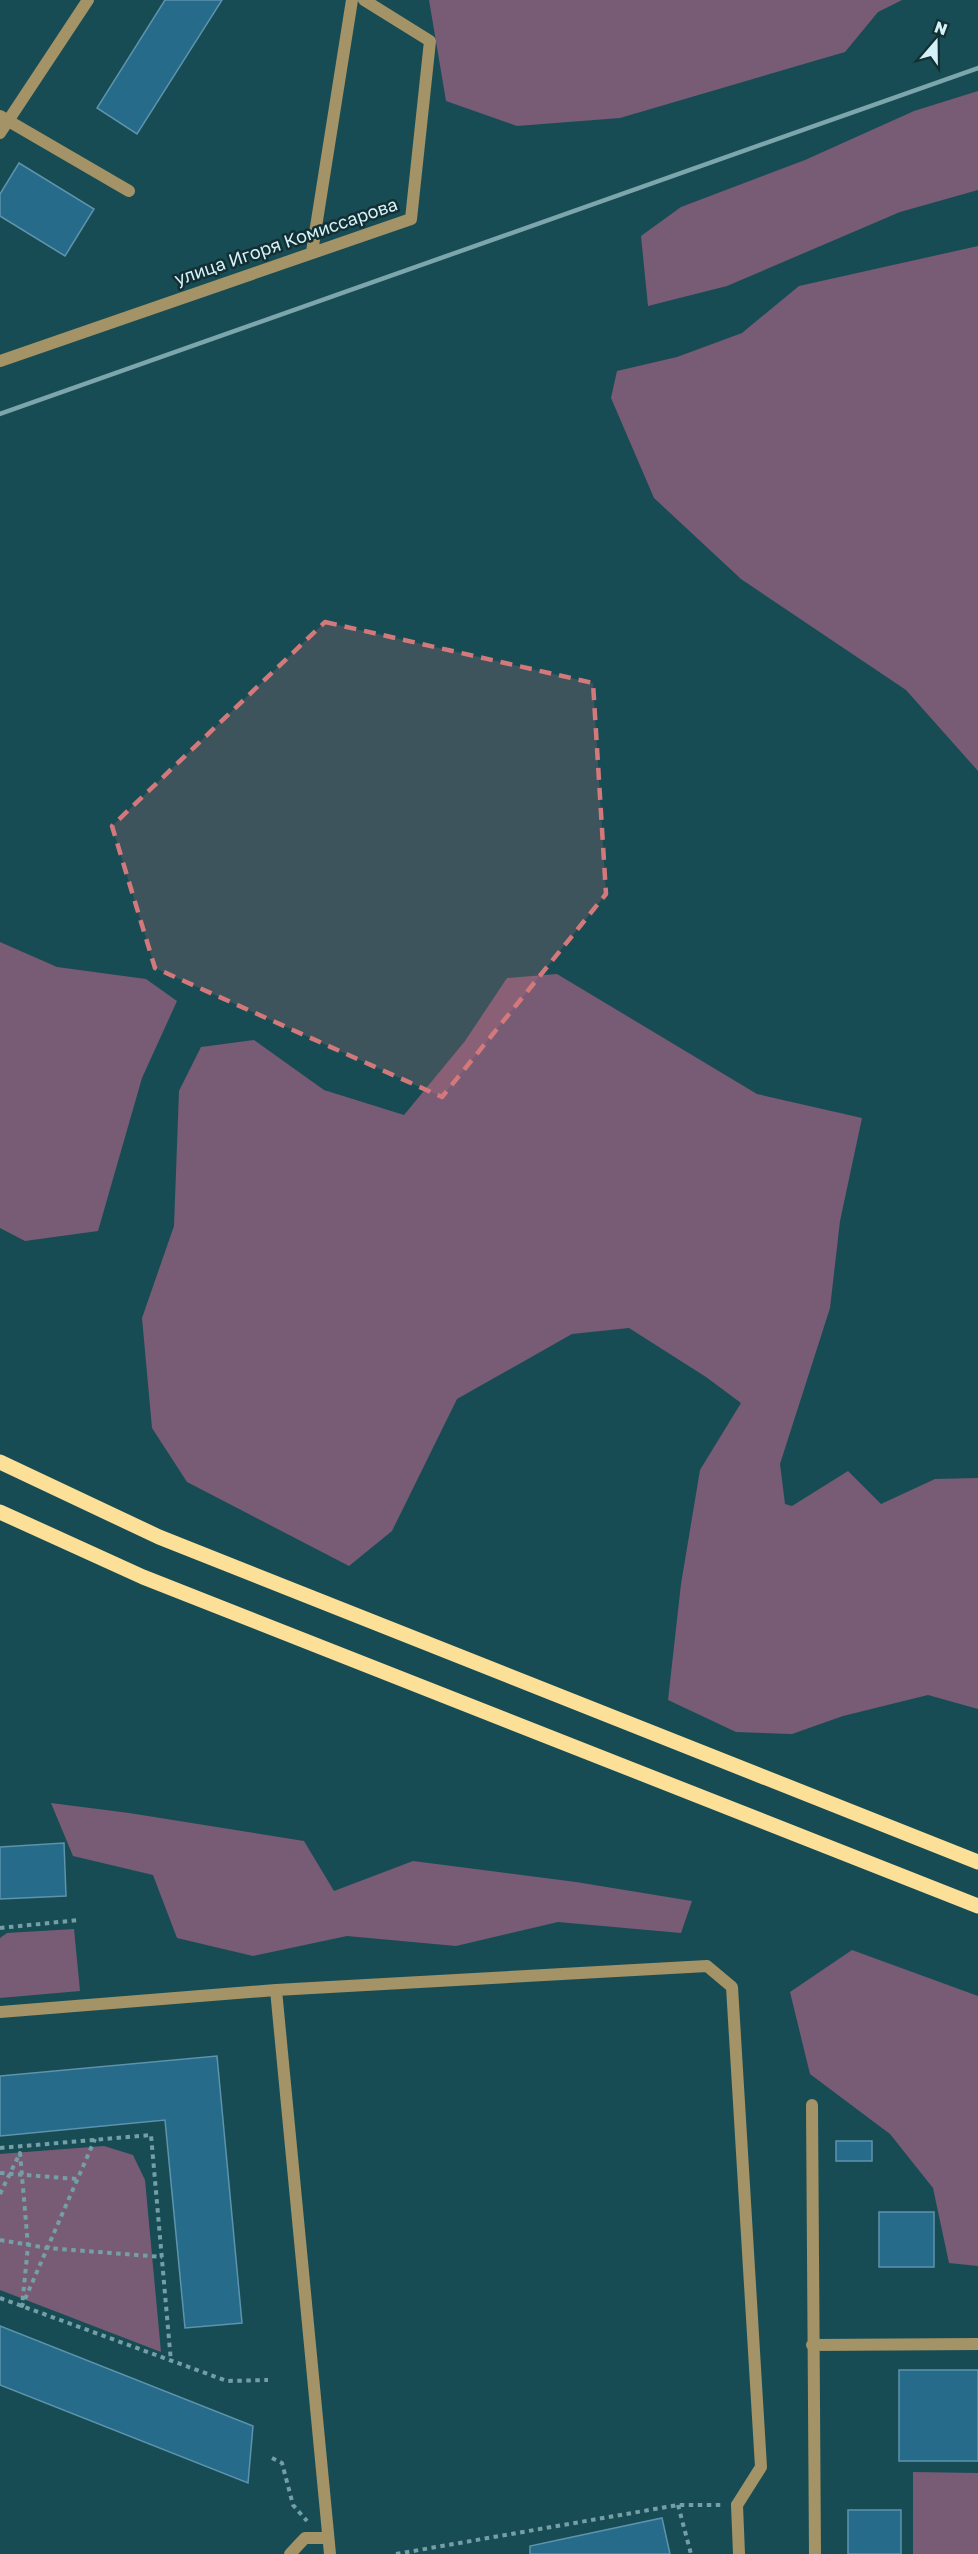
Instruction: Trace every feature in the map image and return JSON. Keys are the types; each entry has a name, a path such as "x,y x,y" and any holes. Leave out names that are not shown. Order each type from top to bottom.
{"main road":[{"path":"0,1462 159,1538 978,1863"},
{"path":"0,1512 154,1582 978,1906"}],"street":[{"path":"0,133 4,119 88,0"},
{"path":"312,252 352,0"},
{"name":"улица Игоря Комиссарова","path":"0,362 411,219 430,41 364,0"},
{"path":"4,119 129,191"},
{"path":"0,2012 276,1990 707,1966 732,1987 761,2467 737,2505 739,2554"},
{"path":"276,1990 330,2554"},
{"path":"812,2105 815,2554"},
{"path":"812,2345 978,2344"},
{"path":"290,2554 305,2538 328,2538"}],"path":[{"path":"0,1928 79,1920"},
{"path":"0,2148 151,2134 171,2362"},
{"path":"22,2306 95,2139"},
{"path":"0,2194 20,2153 28,2246 22,2306"},
{"path":"0,2173 77,2179"},
{"path":"0,2240 47,2248 162,2257"},
{"path":"0,2298 226,2381 268,2380"},
{"path":"272,2458 282,2463 293,2505 300,2516 328,2538"},
{"path":"678,2505 691,2554"},
{"path":"396,2554 678,2505 737,2505"}],"highlighted area":[{"path":"325,622 593,683 606,894 442,1097 155,968 112,826"}],"shaded area":[{"path":"429,0 902,0 878,12 845,52 620,118 517,126 446,101"},
{"path":"978,91 978,190 900,212 727,286 648,306 641,236 681,207 805,160 914,111"},
{"path":"978,246 978,771 906,690 741,579 654,498 611,398 617,371 677,357 742,333 799,286"},
{"path":"0,942 57,967 146,979 177,1001 142,1078 98,1231 25,1241 0,1228"},
{"path":"557,974 757,1094 862,1118 840,1221 830,1308 780,1464 785,1504 792,1506 848,1471 881,1504 935,1479 978,1478 978,1709 928,1695 843,1716 792,1734 736,1732 668,1700 681,1584 700,1470 741,1403 706,1377 629,1328 572,1334 457,1399 392,1531 349,1566 187,1482 152,1428 142,1318 174,1226 179,1091 201,1047 254,1040 324,1090 404,1115 465,1041 507,978"},
{"path":"51,1803 304,1841 334,1891 413,1861 576,1882 692,1901 681,1933 558,1922 456,1946 347,1936 253,1956 177,1938 153,1875 73,1856"},
{"path":"74,1929 80,1991 0,1998 0,1938 7,1933"},
{"path":"852,1950 978,1996 978,2266 949,2263 933,2188 890,2134 810,2074 790,1992"},
{"path":"104,2146 133,2155 145,2180 161,2352 0,2290 0,2154"},
{"path":"913,2472 978,2473 978,2554 913,2554"}],"building":[{"path":"165,0 222,0 137,134 97,108"},
{"path":"19,163 94,209 65,256 0,216 0,194"},
{"path":"64,1843 66,1896 0,1899 0,1847"},
{"path":"217,2056 242,2323 185,2328 165,2120 0,2136 0,2076"},
{"path":"836,2141 872,2141 872,2161 836,2161"},
{"path":"879,2212 934,2212 934,2267 879,2267"},
{"path":"0,2326 253,2426 248,2483 0,2385"},
{"path":"899,2370 978,2370 978,2461 899,2461"},
{"path":"848,2510 901,2510 901,2554 848,2554"},
{"path":"662,2518 670,2554 530,2554 530,2546"}],"railway":[{"path":"0,414 978,68"}]}
